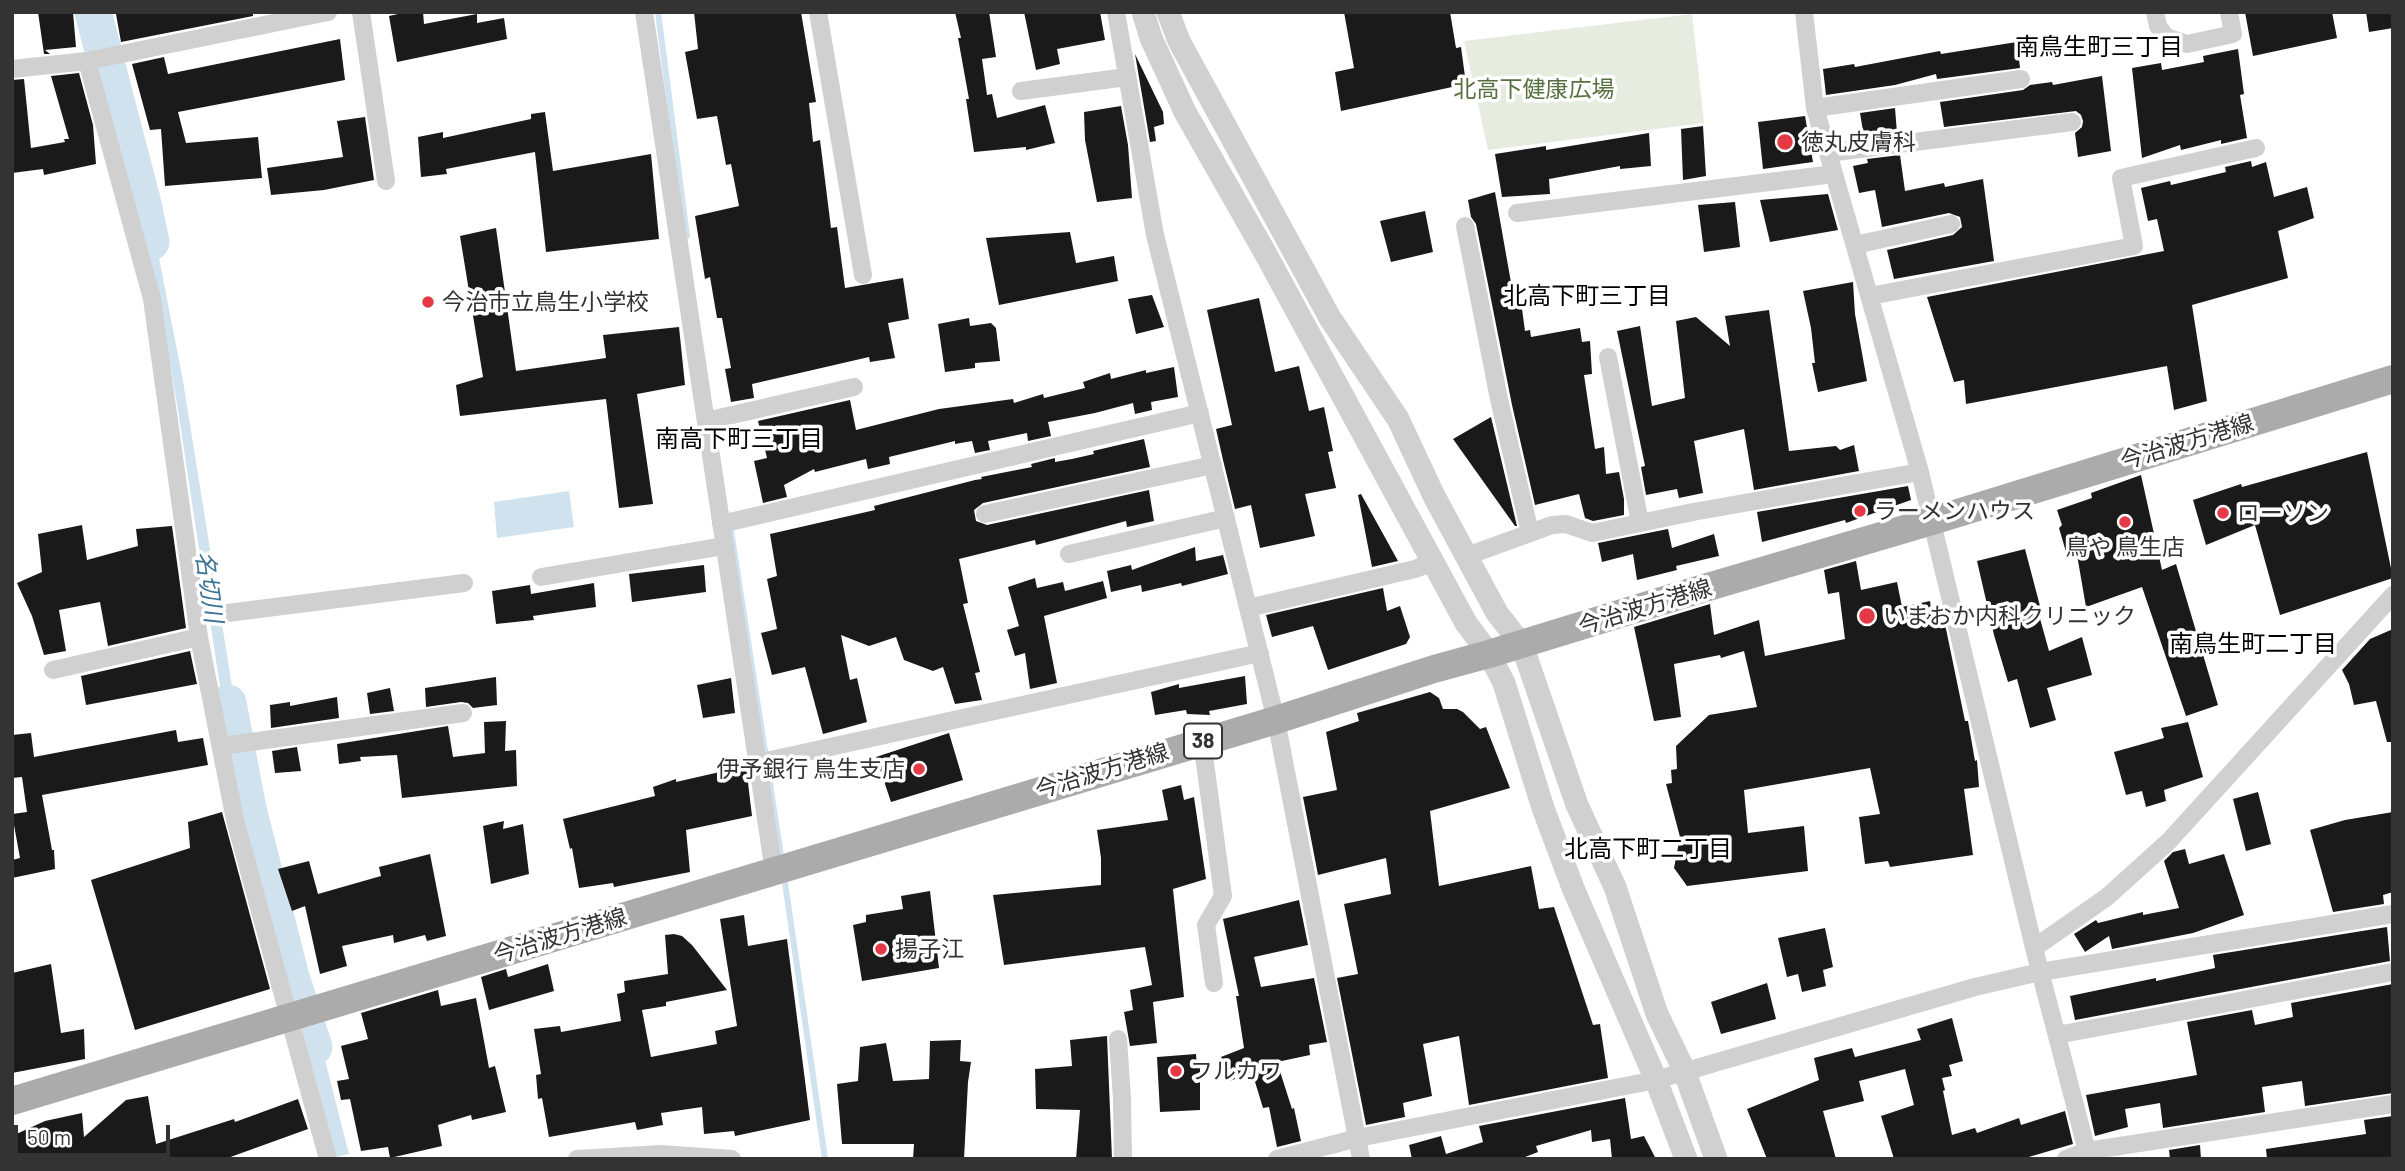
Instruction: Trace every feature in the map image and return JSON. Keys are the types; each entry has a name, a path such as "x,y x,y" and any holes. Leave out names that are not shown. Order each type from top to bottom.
{"main road":[{"name":"今治波方港線","path":"12,1101 1276,720 1434,669 1522,645 2393,379"}],"street":[{"path":"12,69 87,61 328,12"},
{"path":"361,12 386,181"},
{"path":"644,12 774,872"},
{"path":"818,12 863,275"},
{"path":"1116,12 1155,235 1276,720 1361,1159"},
{"path":"1143,12 1151,38 1185,112 1263,248 1466,623 1489,654 1504,683 1543,808 1573,888 1656,1080 1686,1159"},
{"path":"1168,12 1179,41 1330,318 1398,419 1434,496 1497,613 1522,645 1577,805 1615,887 1657,1014 1684,1070 1716,1159"},
{"path":"1804,12 1815,108 1920,472 2034,948 2088,1155"},
{"path":"2155,12 2158,26 2166,37 2187,44 2233,34 2229,12"},
{"path":"87,61 152,299 199,637 235,820 328,1159"},
{"path":"1021,91 1127,77"},
{"path":"1815,108 2021,79"},
{"path":"1828,153 2072,122"},
{"path":"1870,296 2134,246 2121,178 2256,148"},
{"path":"1517,213 1834,174"},
{"path":"1855,244 1951,224"},
{"path":"1465,226 1499,399 1530,533"},
{"path":"1608,356 1640,523"},
{"path":"705,421 854,387"},
{"path":"721,524 1200,413"},
{"path":"985,514 1213,465"},
{"path":"1467,556 1552,525 1566,524 1592,533 1920,472"},
{"path":"1069,554 1226,518"},
{"path":"541,577 724,546"},
{"path":"1248,608 1415,569 1433,562"},
{"path":"196,617 464,583"},
{"path":"2034,948 2107,897 2169,841 2393,595"},
{"path":"53,670 199,637"},
{"path":"757,763 1260,653"},
{"path":"220,746 463,713"},
{"path":"1202,741 1223,896 1206,925 1214,983"},
{"path":"1277,1159 1358,1138 1656,1080 1975,987 2040,972 2393,914"},
{"path":"2057,1035 2393,972"},
{"path":"1118,1039 1123,1159"},
{"path":"2066,1159 2393,1104"},
{"path":"577,1159 661,1154 732,1159"}],"green space":[{"name":"北高下健康広場","path":"1692,14 1704,123 1488,150 1464,41"}],"water":[{"path":"113,72 139,166 127,169 101,75"},
{"path":"146,191 183,381 240,736 228,739 177,404 159,302 133,194"},
{"path":"569,491 574,527 497,538 494,502"},
{"path":"265,841 274,877 260,881 250,846"},
{"path":"280,905 303,988 288,992 265,909"},
{"path":"315,1021 349,1154 335,1157 301,1024"}],"building":[{"path":"38,12 73,12 76,47 45,50 50,54 44,54"},
{"path":"253,12 253,16 121,42 116,14"},
{"path":"423,12 424,24 477,14 477,23 504,18 507,39 397,62 389,16"},
{"path":"694,12 801,12 816,102 809,103 813,142 820,140 831,228 837,227 845,288 903,278 909,319 888,323 895,358 870,362 869,357 752,384 754,398 731,402 725,369 731,368 722,318 717,318 710,277 705,279 695,216 739,206 731,164 726,165 717,116 697,119 685,52 698,49"},
{"path":"955,12 989,12 996,57 982,59 987,95 992,94 997,118 1045,105 1055,143 1026,150 1026,147 974,152 966,99 969,99 958,38 961,38"},
{"path":"1024,12 1100,12 1105,40 1057,49 1060,64 1036,70"},
{"path":"1344,12 1450,12 1456,48 1461,47 1466,84 1341,111 1335,72 1354,68"},
{"path":"2245,12 2332,12 2337,38 2253,56"},
{"path":"2366,12 2393,12 2393,28 2369,32"},
{"path":"340,39 345,80 178,112 186,143 258,137 262,178 165,186 161,129 150,130 132,64 164,57 168,74"},
{"path":"2017,42 2020,68 1937,79 1936,74 1895,85 1826,95 1823,69 1854,64 1855,67 1940,51 1941,54"},
{"path":"2238,49 2244,94 2240,95 2247,138 2221,144 2221,140 2181,150 2180,145 2142,158 2132,68 2161,63 2162,70 2204,62 2203,56"},
{"path":"1135,54 1163,112 1164,124 1154,127 1156,141 1150,142"},
{"path":"79,73 93,125 96,164 44,175 43,169 12,173 12,80 24,79 31,148 69,139 51,76"},
{"path":"2102,76 2111,151 2078,157 2075,133 2082,127 2083,121 2076,111 1944,127 1940,102 2023,90 2030,85 2052,82 2053,85"},
{"path":"1121,106 1128,145 1132,198 1097,202 1085,140 1084,112"},
{"path":"1895,108 1897,133 1864,137 1860,113"},
{"path":"545,112 553,171 651,154 659,239 546,252 535,152 446,169 447,174 421,177 418,137 443,132 443,138 531,119 531,114"},
{"name":"徳丸皮膚科","path":"1805,116 1813,162 1763,169 1758,122"},
{"path":"365,117 374,180 324,190 271,195 267,168 343,157 337,121"},
{"path":"1703,126 1706,176 1683,180 1681,129"},
{"path":"1649,133 1651,166 1620,169 1620,166 1549,179 1550,194 1502,197 1495,154 1546,146 1546,150"},
{"path":"1900,155 1905,191 1944,183 1945,187 1983,179 1994,261 1894,279 1887,250 1953,235 1962,227 1960,217 1949,213 1882,227 1875,190 1859,193 1853,166 1868,163 1867,159"},
{"path":"2251,161 2252,167 2266,162 2274,197 2307,187 2314,218 2278,231 2288,278 2192,305 2207,401 2174,410 2167,366 1966,404 1964,380 1954,382 1927,297 2164,251 2157,219 2148,221 2141,188 2170,181 2171,185 2226,172 2225,167"},
{"path":"1495,192 1512,288 1519,287 1525,331 1530,330 1531,337 1580,328 1582,342 1590,341 1592,374 1584,375 1595,449 1604,447 1606,474 1619,472 1624,515 1593,521 1585,518 1579,494 1535,505 1476,224 1471,217 1468,200"},
{"path":"1828,194 1838,230 1770,242 1760,200"},
{"path":"1735,202 1740,247 1704,252 1698,205"},
{"path":"1425,211 1433,252 1391,262 1380,221"},
{"path":"496,228 516,371 606,358 603,335 679,327 685,385 637,394 653,504 619,508 606,399 460,416 456,385 483,377 460,236"},
{"path":"1070,232 1076,263 1114,256 1118,281 999,305 986,238"},
{"path":"1853,282 1855,314 1867,381 1818,392 1812,363 1815,363 1811,328 1803,291"},
{"path":"1152,295 1164,327 1136,334 1128,299"},
{"path":"1259,298 1275,372 1299,366 1309,411 1324,407 1333,451 1328,452 1336,488 1305,494 1315,536 1260,548 1251,505 1235,509 1216,429 1232,425 1207,310"},
{"path":"1769,310 1789,451 1836,446 1840,450 1854,445 1859,471 1754,490 1744,429 1694,441 1703,493 1679,498 1677,489 1646,495 1641,467 1645,466 1617,331 1640,326 1652,406 1685,398 1676,321 1696,317 1730,346 1725,316"},
{"path":"969,318 970,326 991,323 996,328 1000,361 975,363 975,368 945,372 938,324"},
{"path":"1174,367 1178,397 1151,402 1152,410 1135,414 1133,403 1048,422 1051,436 1028,441 1027,433 988,441 990,450 975,453 972,441 955,444 955,441 889,457 890,464 868,469 866,459 815,472 814,469 784,485 787,497 763,503 754,461 767,458 758,421 850,400 856,430 939,409 1013,399 1014,403 1043,394 1044,398 1085,388 1083,382 1110,373 1111,379 1146,370 1146,373"},
{"path":"1491,417 1517,526 1453,439"},
{"path":"1144,439 1150,467 983,503 974,510 976,521 987,525 1149,490 1154,521 1127,527 1126,521 1036,545 1035,540 959,559 968,603 963,604 980,672 975,673 982,700 955,704 943,667 933,671 904,660 896,637 869,646 841,635 850,680 857,678 867,722 823,734 805,667 772,675 761,633 777,629 767,579 777,576 770,534 875,510 874,506 982,479 981,477 1032,467 1031,464 1055,458 1055,462 1072,459"},
{"path":"2367,452 2393,578 2280,615 2255,525 2206,545 2193,500 2241,484 2242,487"},
{"path":"2141,475 2162,570 2176,564 2218,705 2186,716 2142,587 2086,607 2076,549 2066,552 2059,528 2062,525 2057,510 2092,498 2091,493"},
{"path":"1908,486 1911,500 1846,523 1845,520 1762,542 1757,512"},
{"path":"1361,494 1398,561 1372,567 1358,495"},
{"path":"82,525 87,560 138,546 136,529 172,526 186,628 108,646 100,602 59,610 66,651 44,655 32,616 17,583 42,572 38,534"},
{"path":"1668,529 1672,548 1714,534 1719,556 1676,566 1677,570 1637,580 1633,554 1602,562 1598,543"},
{"path":"1195,547 1196,561 1223,555 1228,574 1182,586 1181,583 1142,592 1141,585 1111,592 1107,571 1131,565 1132,570"},
{"path":"2025,549 2049,651 2082,637 2092,675 2047,688 2056,720 2030,728 2017,679 2008,682 1977,561"},
{"path":"1856,561 1861,590 1897,582 1902,607 1930,601 1933,626 1945,624 1965,721 1968,721 1975,761 1977,760 1979,787 1964,789 1973,855 1890,867 1888,861 1865,864 1859,817 1880,814 1870,768 1744,790 1748,833 1804,826 1808,871 1687,886 1674,868 1680,837 1666,784 1672,783 1671,770 1677,769 1676,746 1709,715 1757,707 1744,651 1721,658 1720,655 1674,664 1681,717 1654,721 1634,627 1710,604 1714,635 1759,620 1765,656 1845,639 1839,592 1828,594 1824,570"},
{"path":"704,565 706,592 632,602 629,574"},
{"path":"1035,578 1037,588 1063,582 1065,591 1103,581 1107,598 1044,616 1057,683 1030,689 1025,653 1015,656 1007,630 1019,626 1008,587"},
{"path":"594,583 596,607 533,616 534,620 496,624 492,591 530,585 531,594"},
{"path":"1383,588 1387,611 1400,606 1410,637 1406,644 1328,670 1313,626 1272,637 1266,615"},
{"path":"2393,629 2393,742 2387,742 2376,701 2354,705 2342,670 2370,639"},
{"path":"190,651 197,684 86,705 81,676"},
{"path":"1245,676 1247,704 1209,711 1210,715 1187,714 1186,710 1155,715 1151,692 1179,684 1179,688"},
{"path":"496,677 497,705 473,708 468,703 461,702 426,707 425,688"},
{"path":"731,678 735,713 703,718 697,685"},
{"path":"390,688 394,711 370,714 367,693"},
{"path":"1430,692 1439,698 1443,709 1457,709 1480,729 1486,727 1510,788 1430,811 1439,886 1531,866 1539,909 1554,907 1593,1025 1600,1024 1608,1078 1469,1105 1459,1036 1423,1044 1432,1096 1403,1103 1405,1117 1366,1125 1337,978 1358,974 1344,904 1391,894 1386,858 1318,875 1303,797 1337,790 1326,732 1359,721 1357,713"},
{"path":"337,697 339,718 271,728 270,705 290,702 290,706"},
{"path":"506,721 505,751 516,750 517,786 402,798 397,755 360,757 361,761 339,764 337,744 448,726 453,757 485,753 484,722"},
{"path":"2188,722 2203,777 2164,790 2166,801 2146,807 2142,791 2126,795 2114,752 2164,738 2161,728"},
{"path":"176,730 178,742 203,738 208,765 42,795 54,850 55,869 12,878 12,860 20,858 12,814 27,812 22,777 12,778 12,735 31,733 34,757"},
{"name":"伊予銀行 鳥生支店","path":"949,733 963,780 891,802 876,757"},
{"path":"297,747 301,771 275,773 272,751"},
{"path":"746,766 752,816 686,830 690,872 614,887 613,883 579,888 572,848 570,849 563,819 655,796 653,787 676,779 676,782"},
{"path":"1181,785 1184,800 1194,797 1206,879 1173,889 1184,997 1153,1002 1157,1043 1130,1046 1124,1012 1133,1010 1130,990 1152,985 1145,947 1004,965 993,895 1101,885 1097,830 1168,820 1162,790"},
{"path":"2258,792 2271,844 2246,851 2233,799"},
{"path":"222,812 270,989 135,1030 91,880 190,848 188,822"},
{"path":"2393,812 2393,892 2383,895 2384,904 2333,912 2310,830 2345,820"},
{"path":"504,821 503,829 523,824 529,874 491,884 483,826"},
{"path":"2185,849 2189,864 2224,854 2244,915 2193,933 2112,949 2109,936 2085,952 2074,934 2096,920 2098,923 2143,912 2143,915 2179,908 2164,861 2173,852"},
{"path":"430,854 446,936 427,941 425,935 394,943 393,935 342,946 347,966 320,974 305,906 292,911 278,869 309,861 318,894 381,876 379,867"},
{"path":"930,891 939,968 862,981 853,925 866,922 866,915 903,909 901,896"},
{"path":"1299,900 1308,945 1254,957 1261,987 1314,978 1327,1042 1309,1045 1310,1055 1277,1062 1292,1109 1294,1108 1301,1141 1277,1147 1269,1107 1263,1108 1252,1072 1230,1081 1221,1057 1244,1048 1236,996 1239,996 1223,919"},
{"path":"744,915 748,946 787,939 810,1120 735,1136 734,1131 704,1134 702,1107 661,1113 663,1125 637,1130 635,1122 549,1137 542,1098 538,1099 536,1075 541,1074 534,1029 560,1026 561,1032 621,1021 617,994 625,992 624,981 668,974 665,935 674,934 682,936 692,945 727,990 666,1002 666,1006 642,1010 651,1057 717,1044 715,1031 737,1026 720,919"},
{"path":"2387,927 2390,961 2075,1020 2070,996 2215,968 2213,955"},
{"path":"1825,928 1833,967 1823,970 1826,986 1802,992 1798,974 1787,977 1778,938"},
{"path":"51,964 61,1033 84,1029 85,1059 12,1073 12,973"},
{"path":"548,964 554,991 489,1010 481,977 506,969 508,977"},
{"path":"1767,983 1776,1019 1721,1034 1711,1002"},
{"path":"2393,984 2393,1093 2305,1106 2302,1081 2262,1087 2265,1112 2163,1128 2160,1103 2125,1109 2128,1127 2095,1136 2086,1095 2197,1075 2187,1022 2252,1010 2255,1025 2293,1017 2291,1003"},
{"path":"438,990 441,1006 476,998 489,1068 495,1066 506,1112 472,1120 471,1115 438,1125 442,1146 390,1158 388,1147 361,1151 350,1099 341,1100 337,1081 349,1079 341,1046 368,1039 361,1013"},
{"path":"1952,1018 1963,1061 1949,1065 1952,1076 1942,1078 1952,1135 1975,1128 1977,1133 2019,1118 2021,1125 2065,1111 2073,1144 2022,1159 1894,1159 1881,1116 1914,1105 1905,1069 1859,1081 1864,1101 1823,1111 1836,1159 1767,1159 1747,1109 1819,1080 1814,1058 1852,1048 1855,1057 1921,1040 1917,1029"},
{"path":"1107,1036 1112,1159 1076,1159 1080,1110 1036,1109 1035,1069 1072,1066 1070,1040"},
{"path":"961,1040 960,1061 971,1062 964,1159 913,1159 914,1144 842,1144 837,1084 858,1081 860,1047 886,1043 893,1081 929,1079 930,1041"},
{"path":"1196,1054 1197,1067 1200,1065 1200,1110 1160,1112 1157,1057"},
{"path":"148,1096 156,1144 234,1119 235,1122 298,1099 308,1129 225,1159 12,1159 12,1136 45,1121 82,1113 84,1137 126,1100"},
{"path":"1625,1098 1631,1139 1644,1136 1656,1159 1612,1159 1610,1139 1592,1142 1591,1130 1536,1146 1538,1152 1520,1159 1412,1159 1409,1145 1441,1136 1446,1154 1483,1142 1479,1126"},
{"path":"2393,1116 2393,1159 2267,1159 2266,1149 2366,1134 2364,1120"},
{"path":"2200,1145 2201,1159 2170,1159 2169,1150"}],"waterway":[{"name":"名切川","path":"93,12 151,242"},
{"path":"658,12 687,236"},
{"path":"730,524 782,862"},
{"name":"名切川","path":"228,703 248,809 291,977 314,1047"},
{"path":"784,876 825,1159"}],"place":[{"name":"徳丸皮膚科","path":"1785,142"},
{"name":"今治市立鳥生小学校","path":"428,302"},
{"name":"ラーメンハウス","path":"1860,511"},
{"name":"ローソン","path":"2223,513"},
{"name":"鳥や 鳥生店","path":"2125,522"},
{"name":"いまおか内科クリニック","path":"1867,616"},
{"name":"伊予銀行 鳥生支店","path":"919,769"},
{"name":"揚子江","path":"881,949"},
{"name":"フルカワ","path":"1176,1071"}],"district":[{"name":"南鳥生町三丁目","path":"2099,47"},
{"name":"北高下町三丁目","path":"1587,296"},
{"name":"南高下町三丁目","path":"739,439"},
{"name":"南鳥生町二丁目","path":"2253,644"},
{"name":"北高下町二丁目","path":"1648,849"}]}
